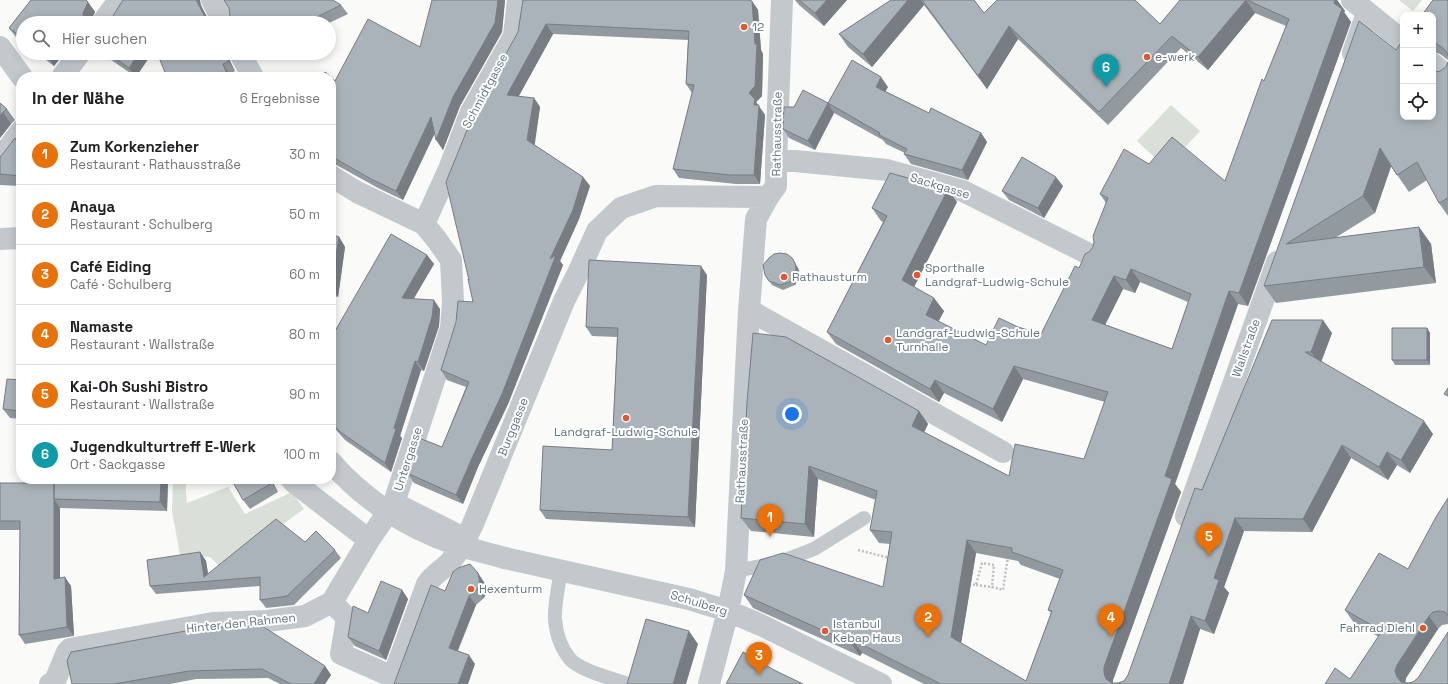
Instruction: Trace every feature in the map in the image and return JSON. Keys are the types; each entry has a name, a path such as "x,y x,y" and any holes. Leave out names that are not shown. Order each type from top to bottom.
{"street":[{"path":"107,16 119,0"},
{"path":"212,0 220,16"},
{"name":"Schmidtgasse","path":"424,224 471,112 514,36 518,0"},
{"name":"Rathausstraße","path":"709,684 728,612 736,571 749,310 756,219 776,186 779,0"},
{"path":"1346,73 1360,6 1400,39"},
{"path":"0,47 18,72"},
{"path":"66,72 75,60"},
{"path":"244,60 250,72"},
{"path":"1436,66 1448,76"},
{"path":"0,160 16,138"},
{"name":"Sackgasse","path":"776,161 795,161 887,170 963,191 1091,255"},
{"path":"336,179 357,192 424,224"},
{"name":"Burggasse","path":"332,602 347,618 341,654 393,677 427,584 432,576 450,562 466,539 564,301 597,231 621,208 656,196 768,197"},
{"name":"Untergasse","path":"369,540 394,503 450,328 453,302 450,260 424,224"},
{"path":"0,239 16,238"},
{"name":"Wallstraße","path":"1179,535 1284,244"},
{"path":"749,310 1004,452"},
{"name":"Schulberg","path":"336,467 371,501 411,525 452,542 505,558 689,599 761,625 881,684"},
{"path":"296,484 369,540 332,602"},
{"path":"394,503 466,539"},
{"name":"Hinter den Rahmen","path":"50,684 55,681 67,652 70,649 213,623 267,621 305,616 332,602"}],"lane":[{"path":"736,571 780,562 814,549 864,518"},
{"path":"561,570 555,618 560,644 570,660 590,671 629,684"}],"path":[{"path":"833,537 858,549 894,559"},
{"path":"964,583 1004,590 1008,552"},
{"path":"976,585 982,563 994,565 992,587"}],"shaded area":[{"path":"1399,0 1422,0 1413,11"},
{"path":"1171,105 1200,131 1166,168 1137,141"},
{"path":"173,484 185,484 187,503 228,487 245,514 292,492 304,509 221,568 210,557 180,555 172,511"}],"building":[{"path":"31,0 86,0 88,2 83,13 84,16 18,16"},
{"path":"123,0 196,0 204,16 113,16"},
{"path":"224,0 333,0 341,5 319,16 230,16 229,8"},
{"path":"432,0 498,0 495,23 453,97 436,140 431,117 396,191 371,179 336,159 336,79 368,19 420,47"},
{"path":"523,0 752,1 755,44 757,44 755,86 749,93 755,99 754,105 759,105 754,175 730,175 673,169 694,85 686,84 689,31 546,24 507,95 534,98 527,140 583,177 573,210 550,259 556,255 502,394 456,495 407,473 419,438 442,447 469,382 441,370 456,322 458,301 473,302 446,182 476,108 518,32"},
{"path":"799,0 827,0 815,13"},
{"path":"891,0 908,0 863,54 839,34"},
{"path":"922,0 974,0 984,13 997,0 1135,0 1160,24 1180,0 1246,0 1198,57 1172,36 1099,112 1009,26 978,76"},
{"path":"1247,0 1335,0 1334,3 1342,9 1239,293 1229,291 1165,476 1172,479 1104,667 1106,679 1112,683 1118,683 1124,681 1128,675 1195,488 1202,490 1272,320 1323,320 1311,352 1305,352 1424,421 1401,460 1387,452 1379,467 1342,445 1303,519 1235,518 1214,578 1219,580 1205,621 1191,616 1169,684 941,684 853,640 851,643 744,595 760,560 783,553 883,587 892,532 870,530 877,491 809,466 805,524 741,518 747,402 753,333 786,337 919,411 912,426 1009,476 1015,444 1084,459 1108,392 1014,366 993,409 935,380 930,389 827,332 887,216 872,208 890,173 948,189 902,280 934,298 926,315 986,345 999,318 1018,327 1041,334 1075,266 1079,268 1085,254 1093,247 1093,236 1108,198 1100,194 1124,149 1149,164 1172,137 1225,181 1262,79 1264,81 1289,19","holes":["1131,269 1191,294 1172,349 1092,320 1114,276 1126,280","967,540 1012,548 1012,552 1063,570 1048,610 1052,611 1026,681 951,637"]},
{"path":"1433,0 1448,0 1448,54 1436,43 1436,12 1424,12"},
{"path":"16,19 16,33 9,28"},
{"path":"1359,21 1396,50 1400,44 1400,120 1436,120 1436,72 1446,67 1448,62 1448,198 1439,203 1417,162 1397,175 1380,148 1363,196 1286,244 1419,227 1424,267 1264,286"},
{"path":"118,60 134,60 129,68"},
{"path":"160,60 229,61 223,64 226,72 165,72"},
{"path":"852,60 881,77 876,87 929,113 931,108 981,133 962,170 904,154 907,149 879,135 880,133 828,103"},
{"path":"803,90 828,103 808,141 783,129 784,107 794,107"},
{"path":"0,103 7,109 0,116"},
{"path":"15,138 16,176 0,174 0,157"},
{"path":"1022,157 1056,177 1038,208 1002,191"},
{"path":"391,234 427,255 402,298 434,300 432,317 418,362 415,361 394,428 396,429 385,463 336,428 336,329"},
{"path":"336,236 339,237 336,256"},
{"name":"Rathausturm","path":"774,254 787,254 792,258 796,269 792,281 780,285 769,281 765,275 763,265"},
{"path":"589,260 701,266 688,517 540,510 543,446 612,450 618,328 586,327"},
{"path":"1392,328 1427,328 1427,360 1392,360"},
{"path":"7,379 16,380 16,410 3,409"},
{"path":"1448,388 1448,396 1444,394"},
{"path":"0,483 54,484 54,579 65,577 67,627 19,635 20,521 0,521"},
{"path":"54,484 161,484 160,502 54,499"},
{"path":"234,484 270,484 243,500"},
{"path":"1448,498 1448,615 1445,612 1439,611 1433,612 1429,616 1397,665 1395,671 1401,682 1413,682 1418,678 1448,632 1448,684 1325,684 1335,668 1350,679 1382,631 1345,610 1379,553 1408,569"},
{"path":"276,519 305,542 316,531 335,550 287,596 260,600 260,577 150,586 147,560 200,552 204,577"},
{"path":"470,564 478,573 480,584 469,596 449,648 469,655 458,684 394,684 431,585 445,591 453,572 458,568"},
{"path":"381,581 402,590 379,651 348,637 353,606 368,613"},
{"path":"646,619 689,631 673,684 627,684"},
{"path":"262,626 325,666 314,684 291,684 262,669 189,671 114,684 72,684 67,661 71,652 202,628"},
{"path":"743,652 774,670 803,684 726,684"}],"place":[{"name":"12","path":"744,27"},
{"name":"e-werk","path":"1147,57"},
{"name":"Jugendkulturtreff E-Werk","path":"1106,87"},
{"name":"Sporthalle Landgraf-Ludwig-Schule","path":"917,275"},
{"name":"Rathausturm","path":"784,277"},
{"name":"Landgraf-Ludwig-Schule Turnhalle","path":"888,340"},
{"name":"Landgraf-Ludwig-Schule","path":"626,418"},
{"name":"Zum Korkenzieher","path":"770,537"},
{"name":"Kai-Oh Sushi Bistro","path":"1209,556"},
{"name":"Hexenturm","path":"471,589"},
{"name":"Fahrrad Diehl","path":"1423,628"},
{"name":"Istanbul Kebap Haus","path":"825,631"},
{"name":"Anaya","path":"928,637"},
{"name":"Namaste","path":"1111,637"},
{"name":"Café Eiding","path":"759,675"}]}
